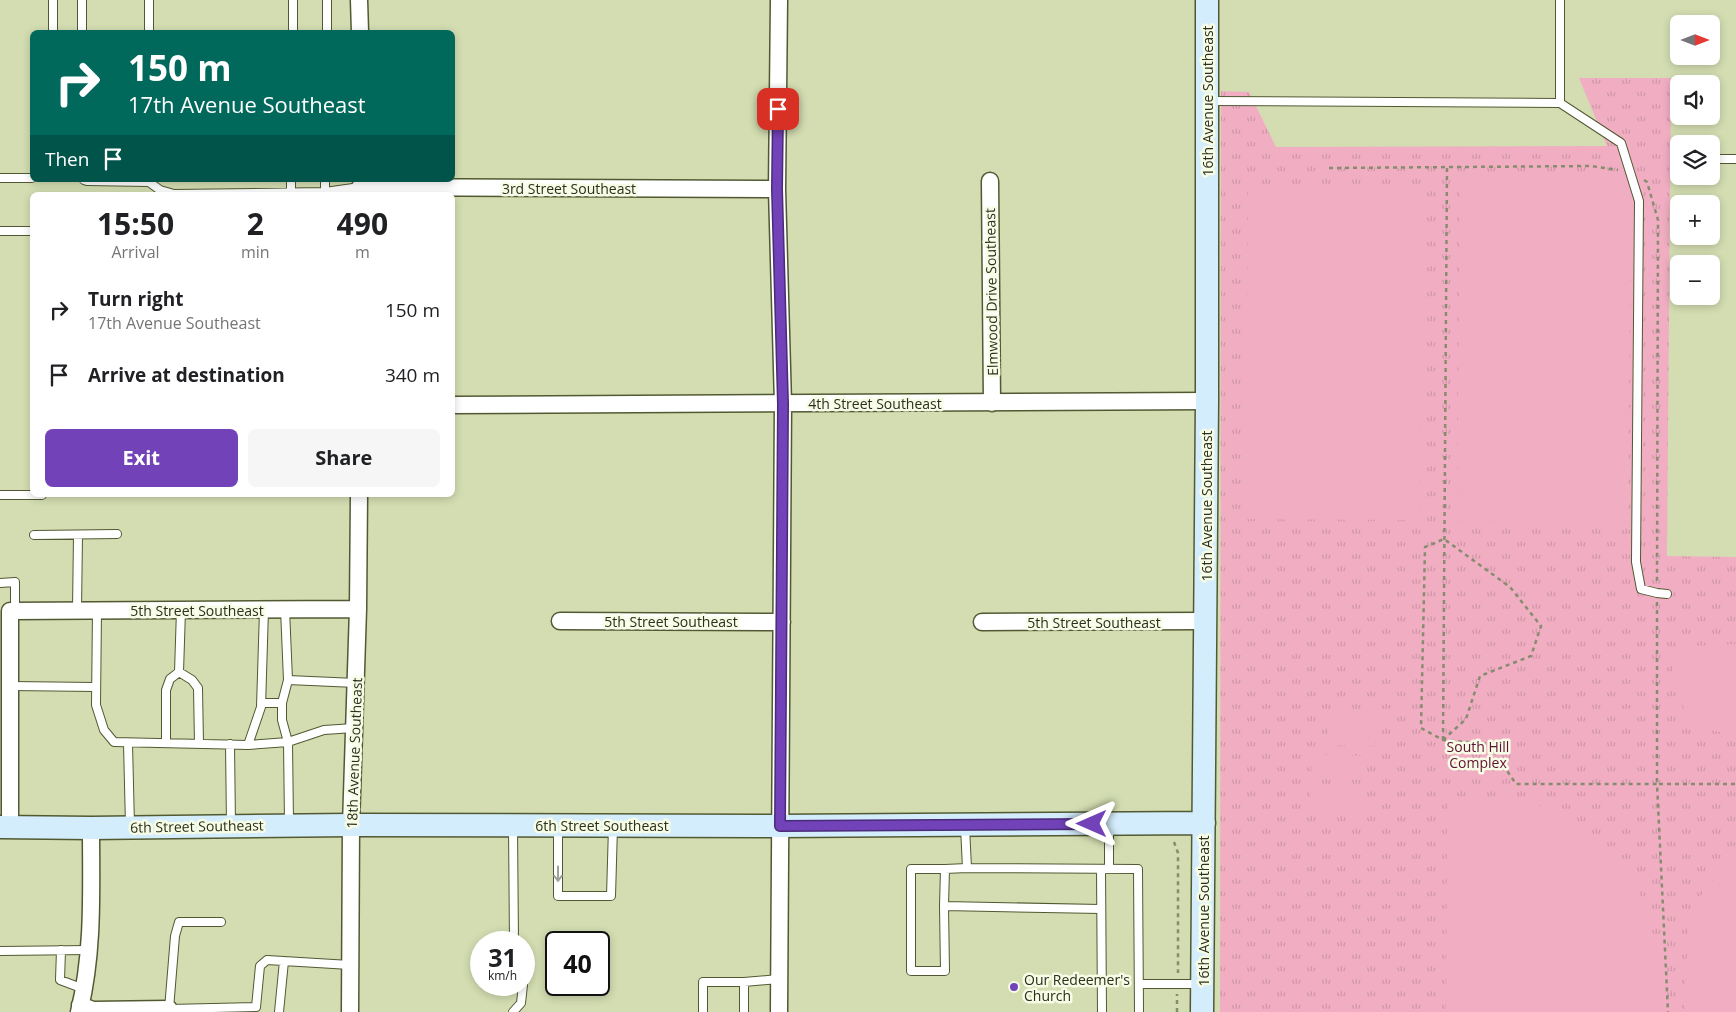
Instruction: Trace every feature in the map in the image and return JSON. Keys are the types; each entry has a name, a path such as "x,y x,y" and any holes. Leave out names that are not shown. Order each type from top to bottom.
{"street":[{"path":"359,0 360,30"},
{"path":"779,0 777,189 783,404 779,1012"},
{"name":"16th Avenue Southeast","path":"1202,1012 1206,621 1207,0"},
{"name":"Elmwood Drive Southeast","path":"990,181 992,403"},
{"name":"3rd Street Southeast","path":"360,187 440,184 777,189"},
{"name":"4th Street Southeast","path":"455,406 1207,401"},
{"name":"18th Avenue Southeast","path":"350,1012 351,825 358,609 359,497"},
{"name":"5th Street Southeast","path":"15,611 358,609"},
{"path":"5,827 10,686 5,634 10,611 15,611"},
{"name":"5th Street Southeast","path":"560,621 782,622"},
{"name":"5th Street Southeast","path":"982,622 1206,621"},
{"name":"6th Street Southeast","path":"5,827 351,825 780,826 1204,823"},
{"path":"91,828 91,934 84,989 79,1008 93,1010 169,1009"}],"lane":[{"path":"53,0 54,30"},
{"path":"82,0 82,30"},
{"path":"149,0 149,30"},
{"path":"293,0 293,30"},
{"path":"327,0 327,30"},
{"path":"1560,0 1560,103"},
{"path":"1207,101 1560,103 1621,143 1638,201 1636,562 1641,589 1657,594 1667,594"},
{"path":"1720,159 1736,159"},
{"path":"0,178 30,178"},
{"path":"150,182 160,190 167,192"},
{"path":"291,182 291,192 325,192 360,187"},
{"path":"325,182 325,192"},
{"path":"0,231 30,231"},
{"path":"0,495 30,495"},
{"path":"34,536 117,534"},
{"path":"77,610 78,535"},
{"path":"0,582 15,582 15,611"},
{"path":"97,610 96,705 104,730 114,742 248,745 288,742 324,730 354,728"},
{"path":"179,672 181,610"},
{"path":"248,745 261,703 264,610"},
{"path":"285,610 288,680 282,703 282,720 288,742 289,826"},
{"path":"166,743 166,690 170,679 179,672"},
{"path":"179,672 192,680 198,688 200,744"},
{"path":"288,680 356,683"},
{"path":"10,686 96,687"},
{"path":"261,703 282,703"},
{"path":"128,743 130,827"},
{"path":"230,744 232,826"},
{"path":"1102,1012 1101,909 1110,824"},
{"path":"513,825 514,931"},
{"path":"558,825 558,896 611,896 612,826"},
{"path":"965,825 967,868"},
{"path":"945,868 945,971 912,971 911,869 945,868 967,868 1138,870 1139,1012"},
{"path":"944,906 1101,909"},
{"path":"221,922 178,922 175,936 169,1009 256,1010 260,966 267,960 350,965"},
{"path":"0,950 89,950"},
{"path":"61,950 60,980 84,989"},
{"path":"279,1012 284,961"},
{"path":"703,1012 703,982 744,982 779,979"},
{"path":"744,982 744,1012"},
{"path":"1139,984 1203,984"},
{"path":"513,1012 522,1003 522,996"}],"path":[{"path":"1329,168 1591,166 1630,172 1646,182 1658,220 1657,784 1668,1012"},
{"path":"1443,740 1447,167"},
{"path":"1443,740 1466,719 1480,676 1531,656 1541,626 1510,587 1444,539"},
{"path":"1444,539 1425,547 1421,728 1443,740 1489,744 1516,784 1736,784"},
{"path":"1174,841 1178,852 1177,1012"}],"green space":[{"name":"South Hill Complex","path":"1579,78 1670,78 1667,556 1736,557 1736,1012 1220,1012 1221,91 1249,92 1276,147 1607,146"},
{"path":"1460,176 1631,177 1628,522 1457,521"},
{"path":"1248,189 1421,190 1420,520 1246,519"},
{"path":"1736,644 1736,735 1733,735 1706,729 1685,712 1673,677 1672,647"},
{"path":"1328,713 1376,714 1375,746 1327,745"},
{"path":"1312,754 1363,756 1362,780 1311,778"},
{"path":"1311,789 1361,791 1361,814 1310,812"},
{"path":"1447,800 1535,803 1586,831 1635,883 1661,955 1663,1012 1446,1012"},
{"path":"1736,850 1736,1012 1684,1012 1689,911"}],"place":[{"name":"Our Redeemer's Church","path":"1014,987"}],"route":[{"path":"778,109 777,189 783,404 780,826 1092,824"}]}
